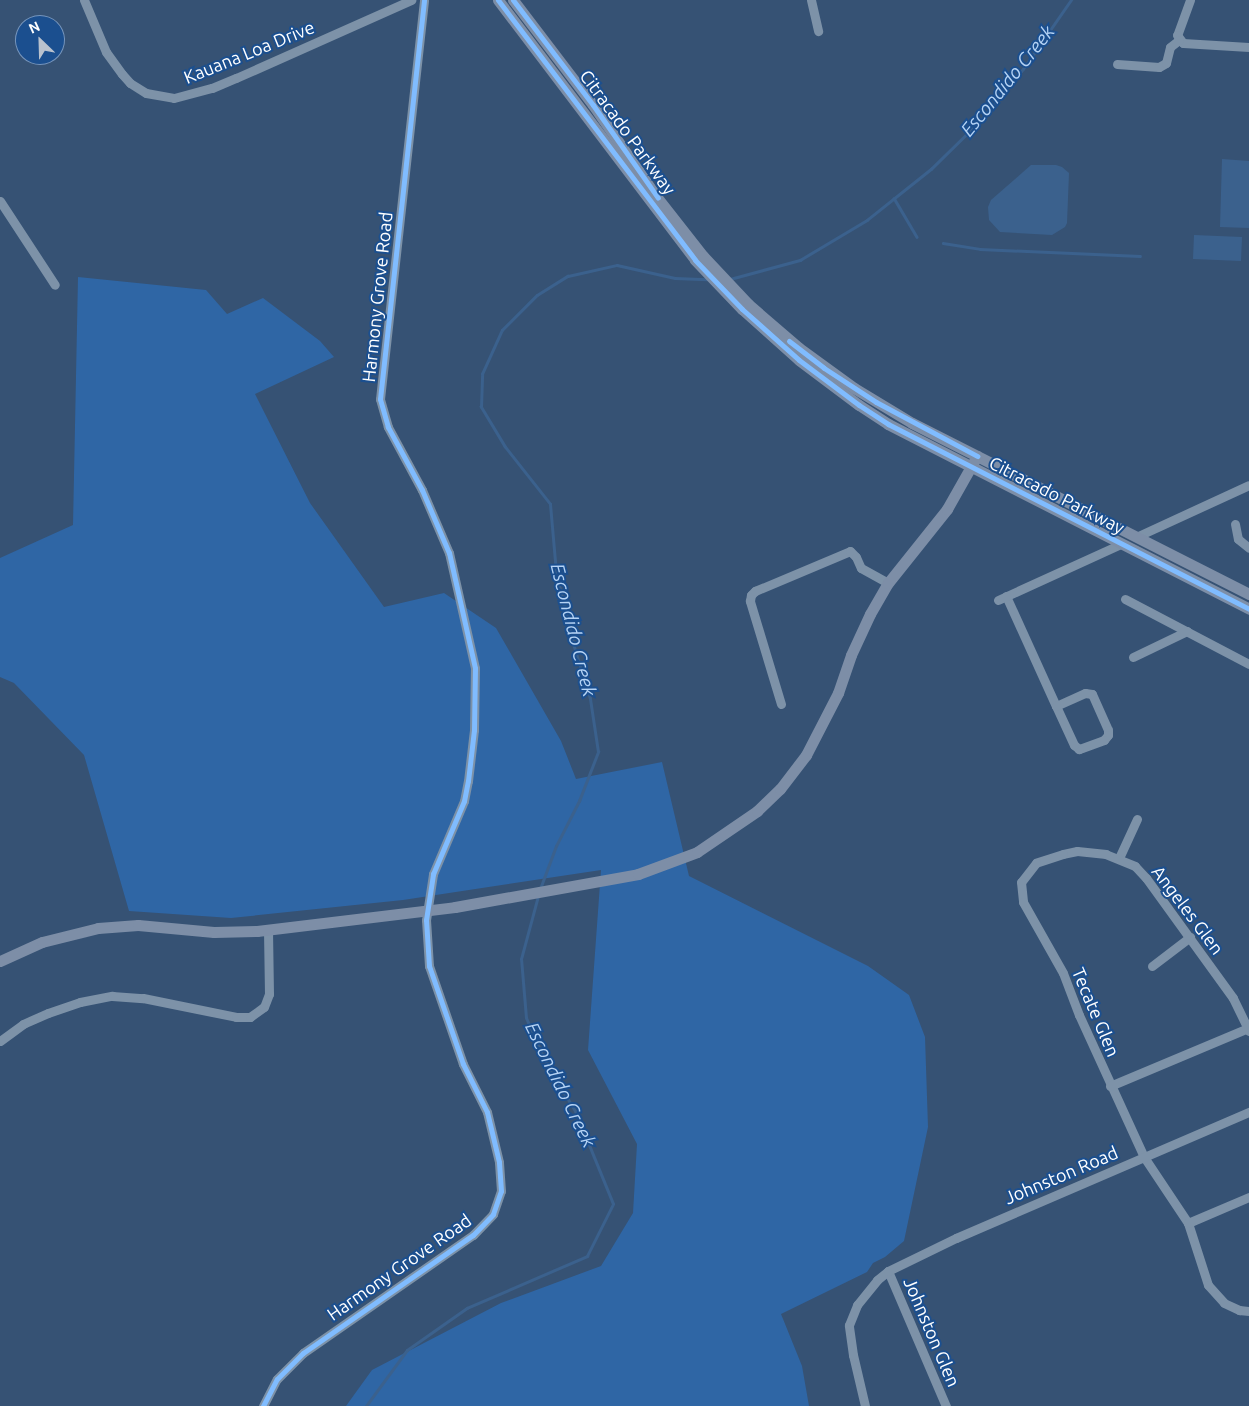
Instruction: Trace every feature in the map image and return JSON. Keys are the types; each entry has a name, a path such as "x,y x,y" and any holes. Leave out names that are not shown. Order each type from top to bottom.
{"main road":[{"name":"Citracado Parkway","path":"498,0 699,258 748,304 811,370 888,424 1249,609"},
{"name":"Citracado Parkway","path":"513,0 593,105 699,258"},
{"name":"Citracado Parkway","path":"773,332 854,388 897,414 1249,594"},
{"path":"1,958 48,940 111,926 154,925 228,932 268,930 455,907 638,874 665,866 697,852 757,811 780,789 806,755 838,693 851,655 870,614 888,584 947,509 977,456"},
{"path":"1122,544 1131,541 1154,552 1162,550"}],"street":[{"name":"Kauana Loa Drive","path":"84,0 106,52 130,83 146,93 174,98 212,88 411,0"},
{"name":"Harmony Grove Road","path":"263,1406 277,1379 303,1353 473,1235 493,1214 498,1203 502,1179 486,1112 463,1064 428,966 426,910 436,864 464,801 470,768 476,692 471,644 449,553 422,490 388,427 380,399 424,0"},
{"path":"811,0 818,31"},
{"path":"1190,0 1177,35 1179,40 1188,44 1249,47"},
{"path":"1117,64 1159,67 1166,63 1170,47 1179,40"},
{"path":"0,201 55,285"},
{"path":"1136,537 1249,485"},
{"path":"1235,524 1238,539 1249,548"},
{"path":"1056,706 1086,693 1092,694 1108,735 1104,740 1079,749 1074,745 1002,598 1122,544"},
{"path":"781,704 750,601 751,595 755,591 850,551 856,557 861,568 888,584"},
{"path":"1125,599 1249,664"},
{"path":"1133,657 1187,631"},
{"path":"1119,858 1137,819"},
{"name":"Angeles Glen","path":"1021,882 1036,863 1063,854 1090,851 1119,858 1135,866 1146,878 1237,1003 1248,1029"},
{"name":"Tecate Glen","path":"1021,882 1023,902 1063,973 1110,1086 1144,1157 1188,1223 1195,1239 1204,1274 1215,1296 1231,1307 1249,1312"},
{"path":"0,1041 23,1024 48,1012 80,1002 112,996 159,1001 236,1017 250,1017 264,1007 269,994 268,930"},
{"path":"1152,966 1190,938"},
{"path":"1110,1086 1248,1029"},
{"name":"Johnston Road","path":"865,1406 852,1355 849,1324 857,1305 877,1280 888,1272 939,1246 1249,1112"},
{"path":"1188,1223 1249,1197"},
{"name":"Johnston Glen","path":"888,1272 946,1406"}],"shaded area":[{"path":"1222,159 1249,161 1249,228 1220,227"},
{"path":"1031,165 1056,165 1069,173 1067,223 1065,227 1052,235 1000,232 989,220 988,207 991,200"},
{"path":"1194,235 1242,237 1241,261 1193,259"},
{"path":"78,277 206,290 227,314 263,298 320,341 334,357 255,394 310,503 384,607 444,593 496,628 561,741 576,779 662,762 689,876 868,966 909,995 925,1037 928,1127 904,1241 885,1257 873,1263 867,1272 781,1314 802,1366 809,1406 346,1406 372,1370 501,1303 601,1266 633,1213 637,1144 588,1050 601,870 403,900 231,918 129,911 84,755 14,683 0,677 0,558 73,525"}],"waterway":[{"name":"Escondido Creek","path":"730,279 800,260 867,220 931,169 980,121 1023,69 1071,0"},
{"path":"894,198 917,237"},
{"path":"943,243 980,249 1140,256"},
{"name":"Escondido Creek","path":"540,889 556,846 579,801 598,752 590,699 574,647 556,573 550,504 505,447 481,407 482,374 502,330 537,295 568,276 617,265 675,278 707,279"},
{"name":"Escondido Creek","path":"366,1406 407,1350 467,1308 587,1256 613,1204 575,1111 547,1066 526,1018 521,959 538,896"}],"cycle path":[{"path":"263,1406 277,1379 303,1353 473,1235 493,1214 501,1191 499,1162 487,1112 463,1064 429,966 426,920 433,874 464,801 468,781 474,730 475,668 449,553 422,490 388,427 380,399 424,0"},
{"path":"498,0 695,260 742,309 799,360 859,405 888,424 1249,609"},
{"path":"513,0 593,105 658,198"},
{"path":"789,341 824,368 876,402 977,456"}]}
